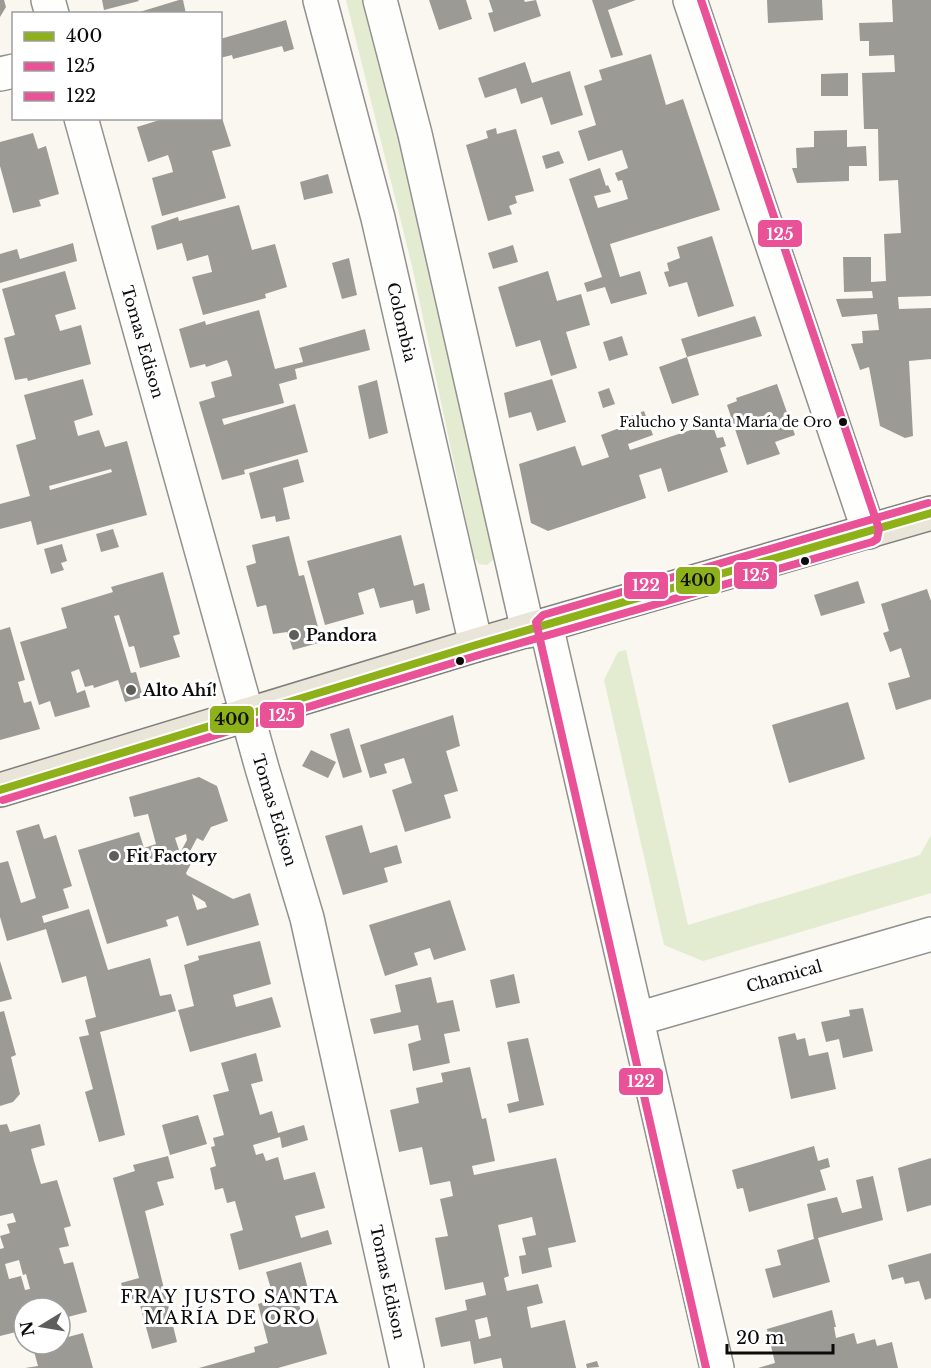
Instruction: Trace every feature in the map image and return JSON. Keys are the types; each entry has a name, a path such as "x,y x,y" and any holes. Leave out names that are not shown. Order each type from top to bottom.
{"main road":[{"path":"0,790 476,645 931,513"}],"street":[{"name":"Colombia","path":"320,0 378,218 476,645"},
{"path":"380,0 637,1019 717,1368"},
{"path":"690,0 869,532"},
{"name":"Tomas Edison","path":"82,120 248,716 307,918 407,1368"},
{"name":"Chamical","path":"637,1019 931,934"}],"green space":[{"path":"346,0 366,0 430,263 493,555 493,560 487,565 479,564 474,557 412,266"},
{"path":"626,650 688,925 920,855 931,835 931,893 703,961 664,945 604,680 618,652"}],"building":[{"path":"0,0 4,0 6,7 0,17"},
{"path":"102,0 138,0 139,1 104,10"},
{"path":"183,0 186,12 140,12"},
{"path":"429,0 466,0 472,19 439,30"},
{"path":"489,0 524,0 525,2 536,0 541,16 494,32 488,13 493,12"},
{"path":"592,0 636,0 608,10 623,55 611,58"},
{"path":"767,0 822,0 823,20 768,23"},
{"path":"892,0 931,0 931,296 898,297 899,309 931,308 931,359 909,361 913,436 905,438 880,426 869,367 860,370 851,344 863,343 862,331 879,330 877,314 842,317 836,299 873,298 872,291 844,292 843,257 871,257 871,282 886,281 884,234 901,233 898,180 879,181 878,129 864,129 862,73 895,72 894,55 869,56 869,41 860,41 859,23 893,22"},
{"path":"286,20 294,49 284,52 282,46 233,59 232,55 222,58 222,38"},
{"path":"651,54 666,105 683,99 720,210 610,244 620,277 640,271 647,294 611,304 605,287 587,292 584,283 602,277 569,179 600,168 606,186 608,185 611,192 594,196 598,208 628,199 622,180 618,181 615,173 628,168 622,150 588,161 578,131 596,125 584,86 602,80 599,70"},
{"path":"525,62 532,83 570,71 583,115 551,125 542,97 521,104 516,88 485,98 478,78"},
{"path":"848,73 848,96 821,96 821,74"},
{"path":"222,118 231,146 212,151 226,198 162,216 152,178 173,172 171,164 168,155 148,162 137,127 160,120 222,120"},
{"path":"496,128 497,134 516,129 534,191 515,196 517,203 509,206 512,214 488,221 466,145 488,138 486,131"},
{"path":"847,130 847,147 866,146 867,166 849,166 849,181 797,183 792,168 797,168 796,148 814,147 814,131"},
{"path":"33,133 38,149 46,146 59,194 39,200 41,206 13,213 0,166 0,142"},
{"path":"559,151 564,163 546,169 542,156"},
{"path":"328,174 333,193 304,200 300,182"},
{"path":"239,205 252,250 275,244 287,287 265,294 266,298 203,315 192,277 212,272 208,255 187,261 182,243 157,250 151,226 178,217 179,221"},
{"path":"712,236 734,306 698,317 687,282 669,287 664,272 669,271 667,263 680,258 677,247"},
{"path":"73,243 77,261 0,283 0,254 17,249 20,259"},
{"path":"513,245 518,262 493,269 488,253"},
{"path":"349,258 357,295 342,299 332,263"},
{"path":"65,271 76,309 55,315 60,331 81,325 91,364 28,381 27,378 15,380 4,338 15,335 2,289"},
{"path":"548,271 557,301 581,294 590,325 566,332 577,368 551,376 540,340 516,347 498,287"},
{"path":"259,310 275,369 303,362 299,348 365,329 370,350 295,369 297,379 279,384 284,403 222,419 224,425 295,404 308,452 244,470 245,474 222,480 199,402 215,397 211,382 232,376 230,368 227,360 206,367 205,364 190,368 179,329 205,321 206,325"},
{"path":"755,316 762,336 687,357 681,339"},
{"path":"622,336 628,355 609,361 603,342"},
{"path":"687,357 699,395 672,404 659,367"},
{"path":"83,379 93,415 74,421 78,436 99,430 105,447 127,441 147,515 37,545 31,521 0,529 0,504 30,496 16,445 36,439 24,395","holes":["111,469 112,472 50,490 49,486"]},
{"path":"552,379 566,422 537,431 531,412 509,418 504,393"},
{"path":"377,380 388,433 369,439 358,386"},
{"path":"777,384 795,435 775,442 780,454 747,465 727,405 737,401 736,398"},
{"path":"609,388 615,404 603,408 598,392"},
{"path":"644,411 653,435 628,444 630,450 712,423 717,438 723,437 726,446 720,448 728,472 668,492 661,468 639,475 646,498 548,531 531,523 519,464 575,446 582,466 609,457 601,435 622,427 620,420"},
{"path":"298,459 304,482 283,488 290,519 276,522 275,516 261,519 249,473"},
{"path":"113,529 119,547 101,552 96,534"},
{"path":"401,535 414,586 424,583 430,610 416,614 413,600 380,608 374,588 358,593 364,614 325,625 307,561"},
{"path":"289,536 299,576 304,575 322,642 293,650 287,632 273,634 266,605 257,607 246,566 256,563 252,545"},
{"path":"62,544 67,561 61,563 64,570 51,574 44,549"},
{"path":"163,572 180,634 173,636 180,657 140,668 134,646 129,647 119,615 114,616 131,673 136,672 143,697 125,702 118,680 94,688 93,685 85,687 79,669 71,672 77,693 85,690 90,707 55,717 50,701 39,705 20,642 67,628 61,608 113,592 111,587"},
{"path":"858,581 865,603 821,616 814,595"},
{"path":"927,589 931,601 931,699 896,710 888,683 910,677 901,648 890,652 883,633 889,631 881,604"},
{"path":"10,627 25,680 18,682 24,703 31,701 40,729 0,740 0,630"},
{"path":"848,702 865,759 789,783 772,725"},
{"path":"453,715 460,746 446,751 458,791 444,795 451,818 405,832 392,790 412,783 404,758 384,764 387,773 370,778 360,745"},
{"path":"349,728 362,772 343,778 330,734"},
{"path":"311,750 336,762 328,778 302,766"},
{"path":"199,777 217,786 228,821 211,827 203,841 197,838 187,857 193,860 186,873 233,899 250,893 259,925 187,946 178,916 166,920 168,926 107,944 78,850 139,832 144,848 156,844 148,814 134,817 129,797","holes":["186,834 187,840 180,853 175,838","192,894 205,902 207,907 197,910"]},
{"path":"39,824 44,839 56,835 72,886 63,889 69,908 42,916 44,923 89,909 108,970 150,958 160,996 171,994 176,1011 100,1032 125,1135 99,1142 85,1092 93,1089 79,1037 89,1035 85,1020 96,1017 86,976 62,983 46,929 7,941 0,917 0,863 8,861 21,903 36,898 16,831"},
{"path":"362,825 370,853 397,845 402,863 384,868 388,882 343,895 325,836"},
{"path":"450,900 466,950 434,960 430,948 414,953 418,965 385,976 369,925"},
{"path":"260,941 271,984 233,995 236,1007 272,997 281,1027 190,1052 178,1010 194,1006 184,965 199,960 198,956"},
{"path":"0,961 12,999 0,1002"},
{"path":"514,974 520,1003 496,1008 490,980"},
{"path":"431,977 437,1003 453,1000 460,1031 444,1034 450,1063 413,1071 408,1044 421,1040 418,1025 374,1034 370,1019 401,1012 395,985"},
{"path":"863,1008 873,1051 843,1058 839,1039 826,1042 821,1022 850,1016 849,1010"},
{"path":"4,1011 16,1055 11,1057 20,1094 13,1102 0,1106 0,1012"},
{"path":"795,1033 797,1040 805,1038 809,1056 828,1052 836,1089 791,1099 778,1037"},
{"path":"528,1038 544,1105 509,1113 507,1104 519,1101 507,1042"},
{"path":"256,1053 263,1081 251,1084 260,1115 272,1111 278,1133 304,1125 308,1140 282,1148 280,1137 253,1145 256,1155 263,1153 266,1161 278,1157 284,1180 315,1172 325,1208 295,1216 301,1238 328,1230 332,1244 239,1270 230,1234 243,1230 235,1201 227,1203 223,1188 215,1190 210,1168 216,1166 211,1147 215,1146 213,1138 224,1135 213,1095 229,1091 221,1063"},
{"path":"470,1067 482,1119 486,1118 495,1161 472,1166 474,1175 556,1158 576,1242 548,1248 552,1267 522,1274 519,1256 526,1255 522,1238 536,1235 532,1217 498,1225 509,1276 504,1278 507,1291 538,1284 543,1303 527,1307 531,1328 565,1320 576,1368 503,1368 501,1358 474,1364 470,1341 441,1347 435,1318 467,1310 465,1300 486,1295 483,1282 445,1290 435,1238 448,1236 440,1199 453,1196 450,1181 430,1185 422,1147 399,1152 390,1110 419,1103 416,1088 443,1082 441,1073","holes":["487,1317 491,1336 479,1339 475,1320"]},
{"path":"198,1115 207,1144 170,1155 162,1125"},
{"path":"7,1124 10,1132 40,1124 45,1145 31,1149 34,1161 41,1184 57,1180 71,1226 64,1228 69,1246 59,1248 64,1264 73,1262 87,1312 72,1316 72,1296 12,1296 12,1333 0,1336 0,1249 4,1248 0,1236 10,1233 7,1224 16,1222 13,1213 0,1216 0,1125","holes":["19,1260 23,1275 26,1274 30,1289 25,1290 21,1276 9,1279 5,1264"]},
{"path":"814,1146 818,1161 828,1158 830,1167 820,1170 826,1190 749,1212 743,1188 737,1189 732,1170"},
{"path":"168,1156 174,1178 157,1182 164,1205 145,1211 177,1342 152,1349 138,1298 127,1301 121,1283 139,1278 113,1178 135,1171 133,1165"},
{"path":"931,1158 931,1205 907,1212 898,1168"},
{"path":"873,1176 883,1220 818,1238 830,1282 773,1298 765,1269 781,1265 777,1250 814,1239 807,1204 837,1197 842,1213 862,1208 856,1180"},
{"path":"931,1253 931,1298 925,1300 919,1281 905,1284 903,1277 892,1280 888,1265"},
{"path":"301,1262 308,1289 295,1293 303,1321 317,1317 327,1354 278,1368 199,1368 255,1352 254,1347 268,1343 258,1304 274,1299 266,1272"},
{"path":"832,1310 836,1338 854,1333 857,1344 875,1339 877,1346 892,1342 898,1368 758,1368 775,1363 767,1329"},
{"path":"83,1333 93,1368 25,1368 38,1366 35,1356 72,1356 72,1336"},
{"path":"597,1361 599,1367 587,1368 586,1364"}],"transit line":[{"name":"125","path":"3,800 479,655 877,539 879,529 701,0"},
{"name":"122","path":"706,1368 536,622 543,615 928,503"},
{"name":"400","path":"0,790 476,645 931,513"}],"place":[{"name":"Falucho y Santa María de Oro","path":"843,422"},
{"name":"Pandora","path":"294,635"},
{"name":"Alto Ahí!","path":"131,690"},
{"name":"Fit Factory","path":"114,856"}],"district":[{"name":"FRAY JUSTO SANTA MARÍA DE ORO","path":"230,1307"}]}
